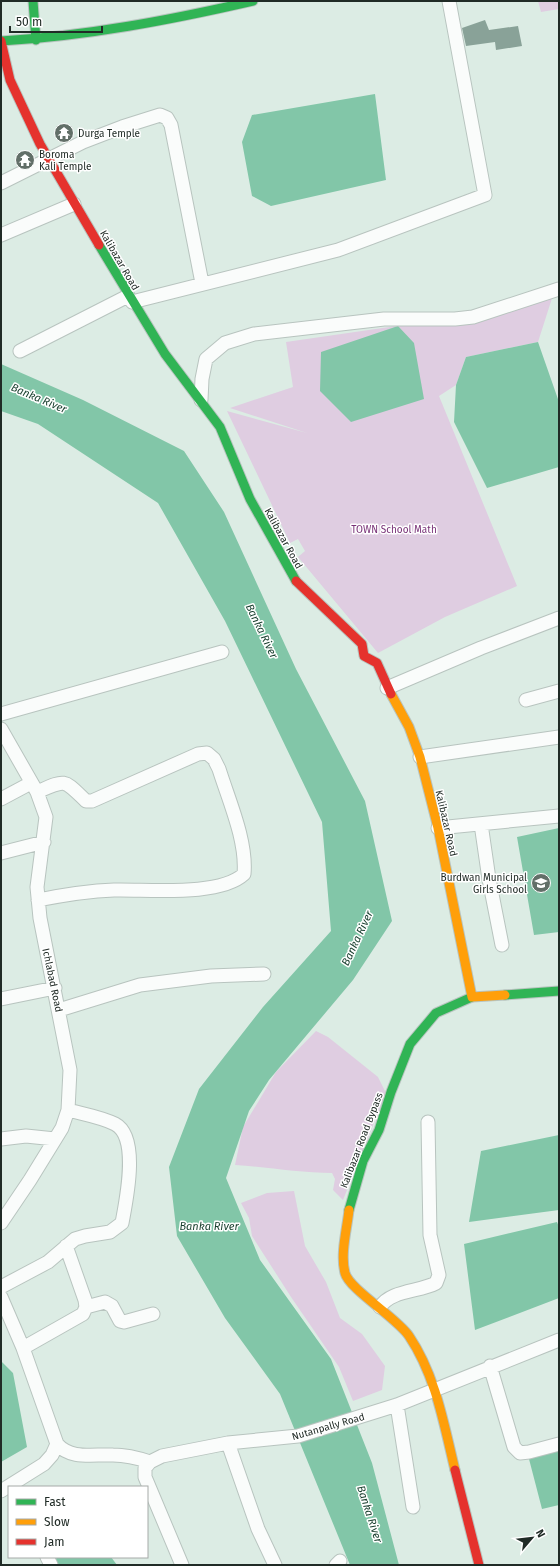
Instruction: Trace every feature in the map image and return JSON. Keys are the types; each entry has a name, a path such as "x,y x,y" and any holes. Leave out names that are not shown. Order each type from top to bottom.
{"main road":[{"path":"33,1 36,40"},
{"path":"1,41 36,40 175,19 253,1"},
{"name":"Kalibazar Road","path":"1,41 10,80 49,160 130,299 165,354 220,427 250,499 294,579 304,586 362,644 364,656 377,663 409,728 420,757 438,828 472,997"},
{"path":"472,997 559,991"},
{"name":"Kalibazar Road Bypass","path":"472,997 436,1013 410,1044 391,1092 379,1130 363,1161 350,1202 343,1247 343,1261 346,1275 365,1296 380,1307 409,1336 435,1389 479,1565"}],"street":[{"path":"20,351 130,299 338,250 485,195 449,1"},
{"path":"1,183 83,142 122,127 160,115 167,118 171,125 202,283"},
{"path":"1,235 74,204"},
{"path":"201,400 202,379 206,359 225,343 254,334 384,319 473,317 559,289"},
{"path":"388,688 480,648 559,618"},
{"path":"1,714 222,652"},
{"path":"526,700 559,691"},
{"name":"Ichlabad Road","path":"1,729 34,787 46,818 37,887 38,900 40,918 70,1070 68,1110 55,1140 1,1223"},
{"path":"420,757 559,737"},
{"path":"1,799 34,787 65,782 72,786 86,801 92,801 198,754 207,753 214,759 219,769 241,840 245,863 244,874 236,881 207,889 114,890 79,893 38,900"},
{"path":"438,828 559,816"},
{"path":"481,824 489,879 502,945"},
{"path":"1,853 44,842"},
{"path":"59,1010 140,985 210,976 264,974"},
{"path":"1,999 54,988"},
{"path":"1,1287 48,1262 75,1239 110,1232 122,1223 129,1181 130,1158 127,1139 122,1129 115,1124 68,1110"},
{"path":"380,1307 388,1298 427,1288 436,1283 439,1275 430,1236 428,1122"},
{"path":"1,1139 26,1136 55,1140"},
{"path":"23,1348 77,1318 83,1314 86,1307 85,1300 66,1246"},
{"path":"1,1297 23,1348 57,1444 61,1449 70,1454 114,1454 150,1462 145,1468 145,1477 182,1565"},
{"path":"86,1307 106,1302 112,1306 120,1321 124,1322 152,1314"},
{"name":"Nutanpally Road","path":"150,1462 162,1456 228,1443 298,1436 355,1419 397,1405 490,1366 559,1340"},
{"path":"490,1366 514,1447 520,1453 559,1444"},
{"path":"397,1405 413,1507"},
{"path":"228,1443 258,1529 275,1565"},
{"path":"11,1486 44,1464 52,1455 57,1444"}],"green space":[{"path":"538,1 559,1 559,9 541,12"},
{"name":"TOWN School Math","path":"554,292 538,342 466,357 456,385 439,396 517,586 445,617 378,653 298,557 305,551 298,539 290,543 227,411 307,433 230,408 293,387 286,342 417,323"},
{"path":"316,1031 328,1037 378,1077 386,1093 343,1200 333,1190 335,1179 332,1173 235,1165 243,1127 276,1072"},
{"path":"294,1191 305,1246 326,1282 340,1318 362,1334 385,1366 382,1390 353,1401 339,1367 291,1297 252,1236 249,1218 241,1203 267,1193"}],"water":[{"path":"375,94 386,180 271,206 252,196 242,142 252,115"},
{"path":"398,326 414,343 424,399 351,422 320,391 321,352"},
{"path":"538,342 559,402 559,467 487,488 454,422 456,385 466,357"},
{"name":"Banka River","path":"1,364 83,400 184,451 224,512 296,669 365,801 392,921 353,980 269,1080 249,1111 226,1178 260,1260 331,1359 372,1463 399,1565 350,1565 280,1394 225,1318 177,1236 169,1167 199,1089 263,1007 331,931 322,822 225,621 158,503 38,424 1,411"},
{"name":"Burdwan Municipal Girls School","path":"559,828 559,932 534,935 517,837"},
{"path":"559,1135 559,1210 469,1222 481,1151"},
{"path":"557,1222 559,1227 559,1298 475,1330 464,1244"},
{"path":"1,1361 13,1373 27,1447 1,1462"},
{"path":"559,1451 559,1505 542,1509 529,1459"},
{"path":"112,1558 117,1565 59,1565 55,1559"}],"building":[{"path":"485,20 489,30 518,26 522,46 496,50 495,42 466,46 462,28"}],"traffic: fast":[{"path":"33,1 36,40"},
{"path":"1,41 33,39 97,31 191,15 253,1"},
{"path":"99,245 165,354 220,427 250,499 296,581"},
{"path":"505,995 559,991"},
{"path":"349,1210 363,1161 379,1130 391,1092 410,1044 436,1013 472,997"}],"traffic: slow":[{"path":"391,694 409,727 420,757 438,828 472,997 505,995"},
{"path":"349,1210 343,1258 345,1273 348,1280 355,1287 403,1329 418,1351 433,1384 443,1418 455,1470"}],"traffic: jam":[{"path":"1,41 10,80 40,144 99,245"},
{"path":"296,581 362,644 364,656 377,663 391,694"},
{"path":"455,1470 479,1565"}],"place":[{"name":"Durga Temple","path":"64,133"},
{"name":"Boroma Kali Temple","path":"25,160"},
{"name":"Burdwan Municipal Girls School","path":"541,883"}]}
